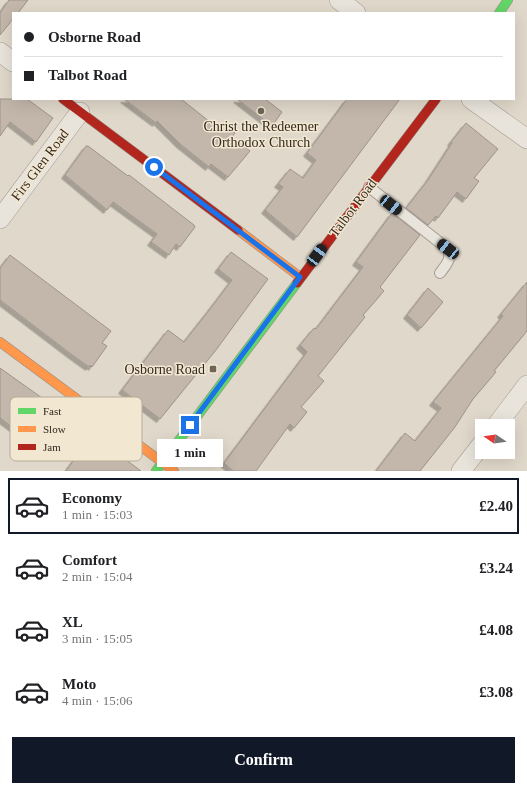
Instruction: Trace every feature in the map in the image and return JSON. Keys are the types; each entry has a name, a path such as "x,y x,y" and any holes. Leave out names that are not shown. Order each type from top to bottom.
{"street":[{"path":"339,0 355,12"},
{"path":"500,12 508,0"},
{"path":"0,52 12,61"},
{"path":"64,100 300,277"},
{"name":"Talbot Road","path":"156,471 300,277 435,100"},
{"path":"472,100 527,140"},
{"name":"Firs Glen Road","path":"0,218 80,112"},
{"path":"0,342 75,397"},
{"path":"501,419 527,385"},
{"path":"142,447 174,471"},
{"path":"462,471 475,453"}],"lane":[{"path":"369,187 448,249 450,255 449,261 440,273"}],"building":[{"path":"9,0 28,0 19,12 12,12 12,20 0,35 0,13"},
{"path":"0,99 28,100 53,118 36,142 10,122 0,136"},
{"path":"125,100 182,100 219,129 222,124 235,133 232,137 250,151 228,177 211,164 209,167 180,144 157,121 156,123"},
{"path":"238,100 266,100 282,112 272,126"},
{"path":"346,100 399,100 297,237 265,210 283,187 278,184 290,169 303,178 316,160 307,153"},
{"path":"466,123 498,149 474,178 479,181 466,199 457,192 438,218 436,216 428,225 406,208 428,180 452,143 451,142"},
{"path":"86,146 128,176 129,175 194,225 195,227 180,247 176,244 169,255 151,242 157,234 113,202 107,210 65,175"},
{"path":"392,213 420,235 380,287 384,291 363,315 365,317 318,376 324,381 301,407 307,412 294,428 290,424 256,471 233,471 224,463 307,352 300,345 314,328 316,329 363,267 356,262"},
{"path":"231,252 268,279 216,350 160,419 142,405 142,397 131,397 122,390 168,330 184,342 232,280 218,269"},
{"path":"10,255 111,331 102,343 107,346 92,367 90,365 89,367 71,354 0,300 0,268"},
{"path":"527,282 527,331 494,371 496,372 473,399 455,427 420,471 376,471 405,433 415,441 441,408 433,402 503,316 501,314"},
{"path":"428,288 443,302 421,328 407,315"},
{"path":"0,368 41,397 10,397 10,425 0,418"},
{"path":"73,461 128,461 141,471 66,471"}],"traffic: fast":[{"path":"500,12 508,0"},
{"path":"156,471 297,283"}],"traffic: slow":[{"path":"238,230 300,277"},
{"path":"0,342 74,397"},
{"path":"142,447 174,471"}],"traffic: jam":[{"path":"64,100 238,230"},
{"path":"297,283 435,100"}],"place":[{"name":"Christ the Redeemer Orthodox Church","path":"261,111"},
{"name":"Osborne Road","path":"213,369"}],"route":[{"path":"154,167 300,277 190,425"}]}
